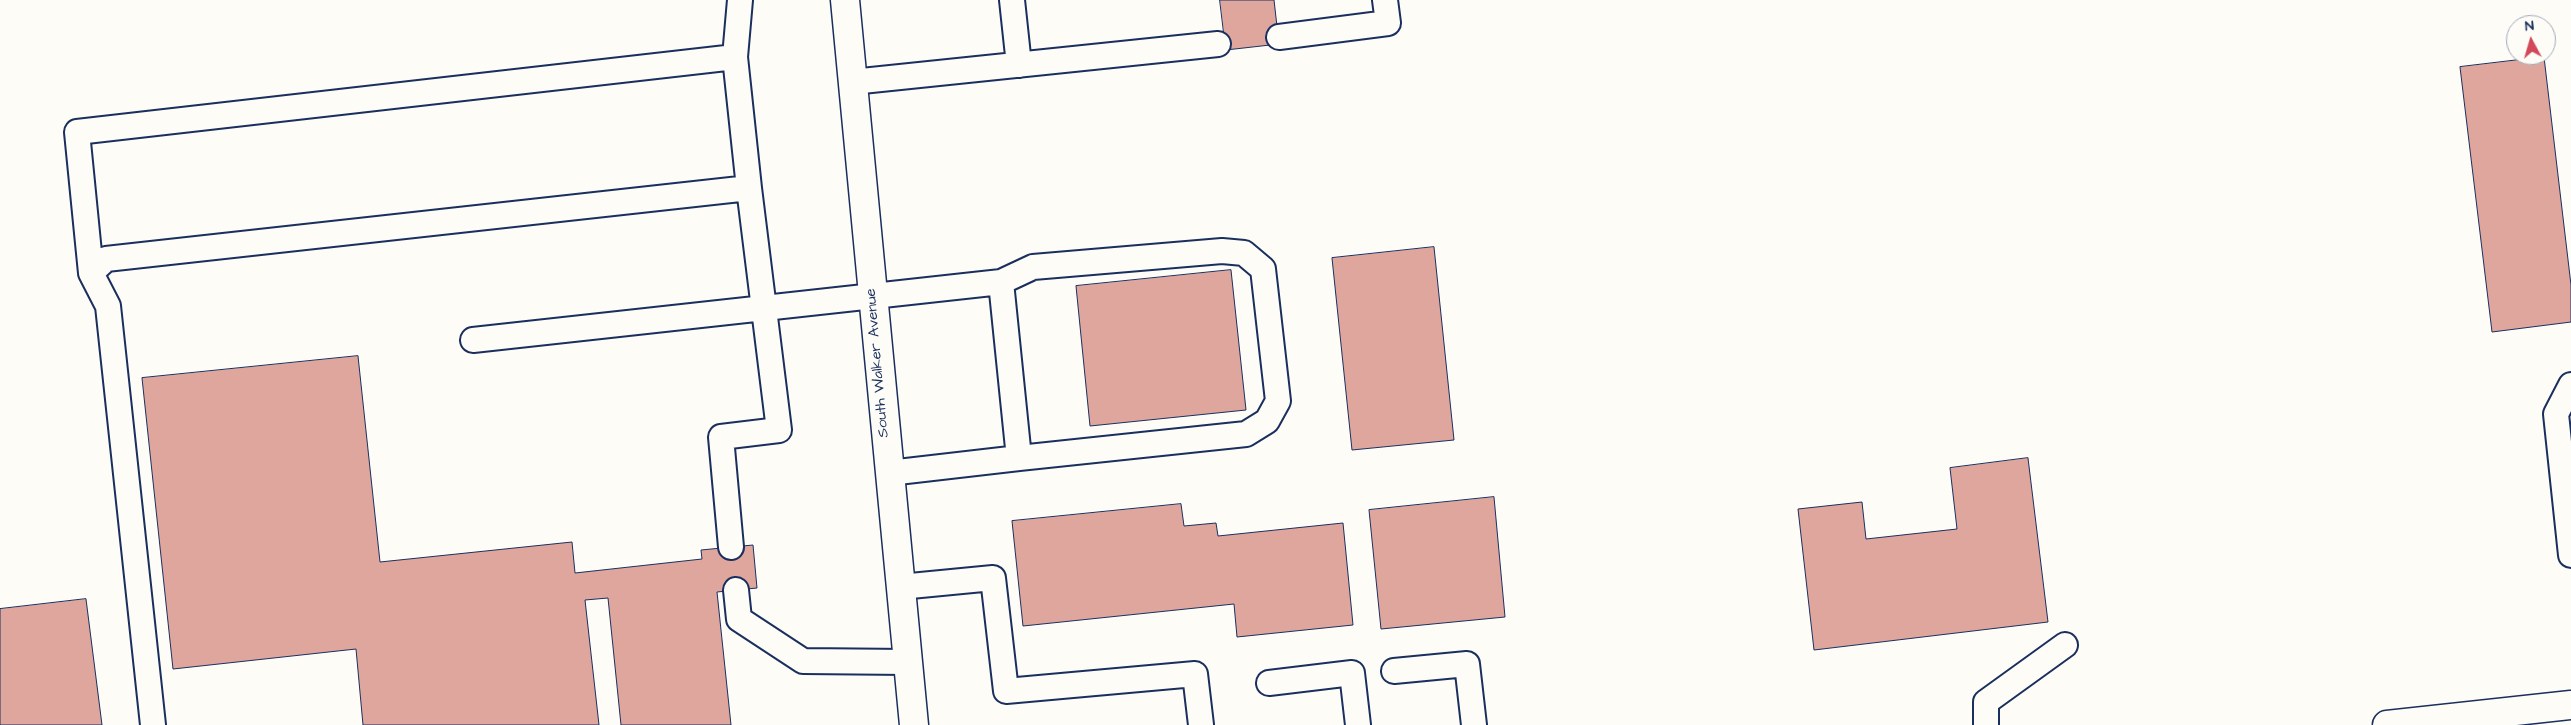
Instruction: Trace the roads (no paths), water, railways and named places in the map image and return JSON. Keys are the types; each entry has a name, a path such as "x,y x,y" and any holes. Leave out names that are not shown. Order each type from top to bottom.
{"main road":[{"name":"South Walker Avenue","path":"845,0 914,725"},
{"path":"2387,725 2571,705"}],"lane":[{"path":"731,547 721,437 779,430 735,57 740,0"},
{"path":"1012,0 1019,65"},
{"path":"1279,37 1388,23 1385,0"},
{"path":"852,82 1218,44"},
{"path":"153,725 108,306 91,273 77,132 735,57"},
{"path":"91,273 106,259 749,188"},
{"path":"473,340 1001,282 1033,267 1222,251 1244,254 1263,270 1278,401 1267,421 1246,434 889,473"},
{"path":"1001,282 1019,458"},
{"path":"2571,385 2556,414 2571,556"},
{"path":"900,587 993,578 1006,692 1195,674 1201,725"},
{"path":"736,590 739,619 803,661 908,662"},
{"path":"1986,725 1986,702 2065,645"},
{"path":"1394,672 1467,664 1474,725"},
{"path":"1269,682 1352,673 1358,725"}]}
